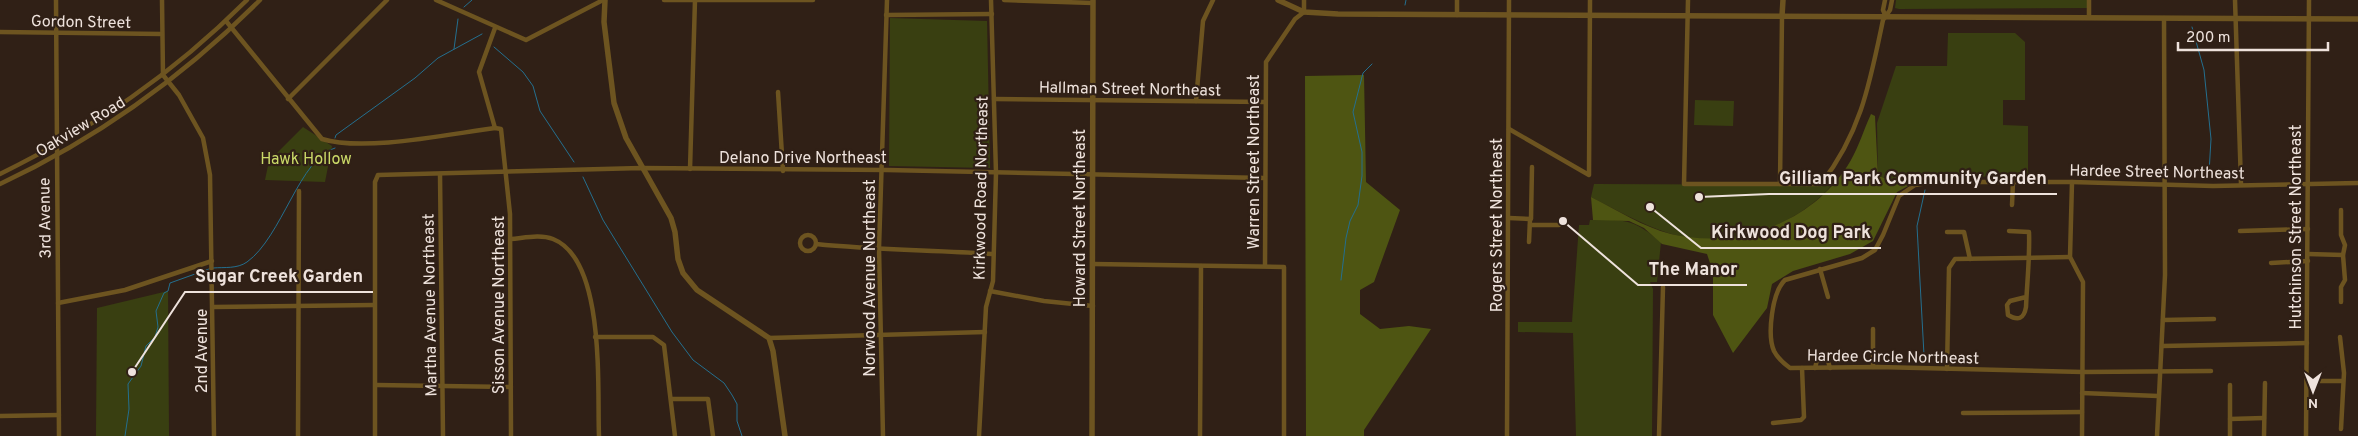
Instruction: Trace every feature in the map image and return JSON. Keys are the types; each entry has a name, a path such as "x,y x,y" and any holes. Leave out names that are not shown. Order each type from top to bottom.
{"street":[{"name":"3rd Avenue","path":"56,0 59,436"},
{"path":"162,0 163,75"},
{"name":"Oakview Road","path":"0,174 56,146 94,124 163,75 226,21 247,0"},
{"name":"Oakview Road","path":"0,184 56,156 98,132 168,82 232,28 260,0"},
{"path":"288,99 387,0"},
{"path":"436,0 523,39 530,39 604,0 604,22 614,103 626,138 641,168 671,218 675,232 678,260 687,280 710,300 769,338 881,333 985,332"},
{"path":"664,0 813,0"},
{"path":"690,169 695,0"},
{"name":"Norwood Avenue Northeast","path":"883,436 879,248 886,0"},
{"name":"Kirkwood Road Northeast","path":"979,436 985,332 993,281 992,254 996,173 991,0"},
{"path":"1004,0 1093,1"},
{"path":"1196,102 1203,21 1213,0"},
{"path":"1278,0 1295,10 1304,12 1509,15 2358,19"},
{"path":"1304,0 1304,12"},
{"path":"1457,0 1457,14"},
{"name":"Rogers Street Northeast","path":"1507,436 1509,0"},
{"path":"1509,129 1589,175 1590,0"},
{"path":"1688,0 1684,184 1821,184 1846,149 1857,124 1866,97 1882,20 1886,16 1892,0"},
{"path":"1780,184 1783,0"},
{"path":"1885,0 1883,10 1886,16"},
{"path":"2089,0 2089,18"},
{"path":"2235,0 2242,184"},
{"name":"Hutchinson Street Northeast","path":"2306,436 2309,0"},
{"name":"Howard Street Northeast","path":"1092,436 1093,1"},
{"name":"Warren Street Northeast","path":"1266,266 1264,178 1266,62 1295,19 1304,12"},
{"path":"886,15 992,14"},
{"path":"2157,436 2163,320 2164,18"},
{"path":"226,21 317,135 322,139 338,143 385,142 495,128 479,72 495,28"},
{"name":"Gordon Street","path":"0,32 162,34"},
{"name":"2nd Avenue","path":"163,75 179,95 203,138 210,175 214,436"},
{"path":"778,92 783,171"},
{"name":"Hallman Street Northeast","path":"994,99 1265,102"},
{"name":"Sisson Avenue Northeast","path":"495,128 501,129 507,173 511,239 511,436"},
{"path":"1529,242 1532,167"},
{"name":"Delano Drive Northeast","path":"374,305 374,182 378,175 641,168 783,171 882,170 1264,178"},
{"name":"Martha Avenue Northeast","path":"440,174 443,436"},
{"name":"Hardee Street Northeast","path":"1898,196 1915,185 1934,182 2072,182 2164,185 2358,183"},
{"path":"2012,205 2013,182"},
{"path":"2072,182 2070,257 2083,282 2082,436"},
{"path":"298,436 299,191"},
{"name":"Hardee Circle Northeast","path":"1898,196 1884,235 1875,250 1862,258 1785,280 1778,287 1773,310 1772,344 1774,352 1790,368 1873,367 2083,372 2211,371"},
{"path":"2341,210 2341,235 2345,245 2343,254 2345,280 2341,287 2341,302"},
{"path":"1509,218 1530,219"},
{"path":"1530,225 1559,225"},
{"path":"2240,232 2308,229"},
{"path":"2008,231 2029,232 2030,249 2027,260 2026,297 2024,315 2020,318 2008,315 2007,305 2010,301 2026,297"},
{"path":"1947,232 1964,232 1970,259"},
{"path":"511,239 552,238 563,245 576,261 590,288 596,337 599,436"},
{"path":"816,244 860,249 879,248 992,254"},
{"path":"2308,254 2343,254"},
{"path":"1947,369 1949,268 1955,259 2027,260 2070,257"},
{"path":"2271,263 2308,261"},
{"path":"58,303 125,290 212,263"},
{"path":"1092,264 1284,267 1284,436"},
{"path":"1200,436 1201,266"},
{"path":"1820,269 1828,297"},
{"path":"1659,436 1663,288"},
{"path":"990,291 1044,301 1093,306"},
{"path":"213,307 374,305 375,436"},
{"path":"2163,320 2214,319"},
{"path":"1873,329 1873,367"},
{"path":"596,337 657,338 664,345 675,436"},
{"path":"2340,337 2343,381 2341,429"},
{"path":"769,338 773,351 785,436"},
{"path":"2162,346 2307,343"},
{"path":"1815,368 1817,360 1822,359 1828,361 1830,368"},
{"path":"1773,423 1801,420 1804,417 1802,368"},
{"path":"2307,381 2343,381"},
{"path":"2264,436 2265,383"},
{"path":"376,385 511,387"},
{"path":"2230,385 2230,436"},
{"path":"2082,392 2158,396"},
{"path":"671,399 708,399 713,436"},
{"path":"1963,413 2082,412"},
{"path":"0,416 59,415"},
{"path":"2230,419 2264,418"}],"green space":[{"path":"1896,0 2087,0 2087,8 1899,9 1895,8"},
{"path":"890,18 987,21 990,168 889,166"},
{"path":"1948,33 2015,33 2025,42 2025,100 2003,100 2003,125 2028,126 2028,176 1950,177 1920,174 1895,180 1878,176 1877,123 1896,66 1947,66"},
{"path":"1364,75 1366,182 1400,210 1374,282 1360,290 1360,314 1380,329 1409,326 1431,329 1364,430 1364,436 1306,436 1305,76"},
{"path":"1695,100 1734,101 1733,126 1694,125"},
{"path":"1871,114 1875,116 1878,176 1910,185 1897,192 1873,241 1850,254 1793,271 1772,284 1767,308 1733,353 1713,315 1713,272 1707,254 1662,244 1644,228 1629,221 1593,220 1591,197 1640,223 1671,234 1697,238 1723,238 1748,234 1773,226 1796,215 1817,200 1836,182 1854,155"},
{"name":"Hawk Hollow","path":"303,127 332,146 325,182 265,180 269,161"},
{"path":"1594,184 1832,185 1798,214 1778,224 1757,232 1712,239 1690,238 1668,233 1638,221 1591,197"},
{"path":"1590,220 1612,220 1635,224 1661,242 1657,282 1650,282 1653,289 1652,436 1576,436 1573,333 1518,332 1518,322 1572,322 1579,225 1589,225"},
{"path":"168,291 169,436 96,436 97,308"}],"waterway":[{"path":"464,7 472,0"},
{"path":"1405,5 1406,0"},
{"path":"454,49 458,19"},
{"path":"2192,27 2204,70 2211,139 2209,173"},
{"path":"335,138 336,135 415,78 438,58 482,34"},
{"path":"494,47 523,72 533,86 540,111 574,162"},
{"path":"1341,280 1346,238 1350,221 1358,205 1362,176 1362,152 1353,112 1363,73 1372,64"},
{"path":"213,268 239,266 247,262 271,235 311,166 323,154 335,148"},
{"path":"583,177 603,220 672,332 693,360 724,383 732,395 737,404 737,421 742,436"},
{"path":"1924,355 1917,226 1925,190"},
{"path":"125,436 129,409 128,384 141,366 146,346 155,337 158,327 156,311 164,293 168,291 170,283 209,269"}],"place":[{"name":"Gilliam Park Community Garden","path":"1699,197"},
{"name":"Kirkwood Dog Park","path":"1650,207"},
{"name":"The Manor","path":"1563,221"},
{"name":"Sugar Creek Garden","path":"132,372"}]}
